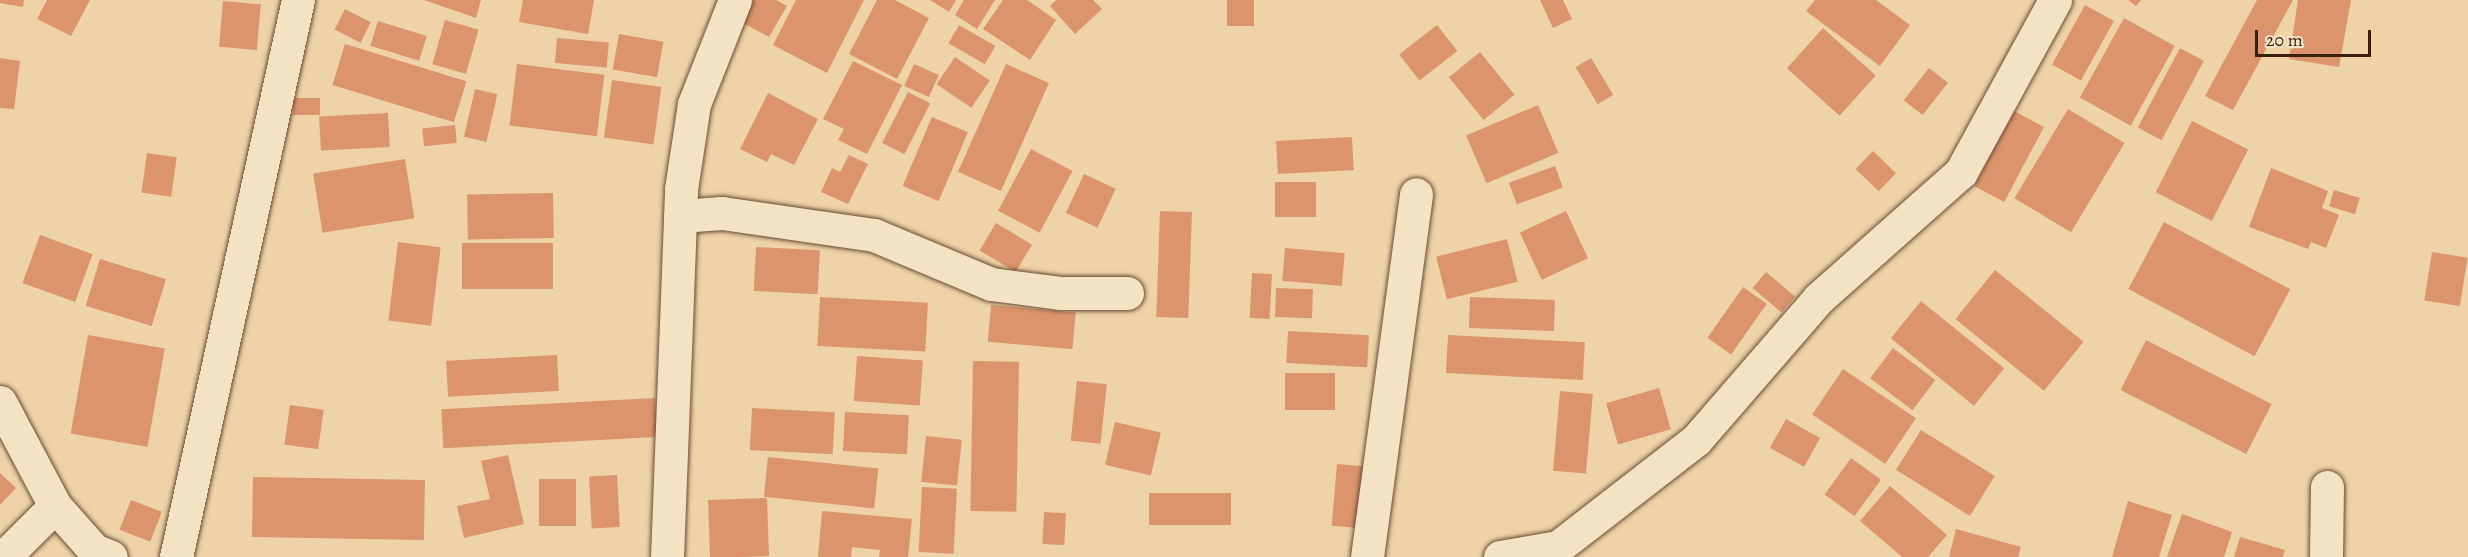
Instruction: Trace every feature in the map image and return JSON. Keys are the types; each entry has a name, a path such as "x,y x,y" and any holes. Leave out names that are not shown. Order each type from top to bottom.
{"street":[{"path":"176,557 298,0"},
{"path":"667,557 680,216 694,104 735,0"},
{"path":"1500,557 1558,547 1696,440 1818,299 1961,172 2055,0"},
{"path":"1367,557 1416,194"},
{"path":"680,216 722,213 874,235 991,284 1061,293 1127,292"},
{"path":"0,402 55,506 94,550 111,557"},
{"path":"2326,557 2327,487"},
{"path":"4,557 55,506"}],"building":[{"path":"0,0 24,0 23,7 0,3"},
{"path":"47,0 90,0 71,36 37,19"},
{"path":"424,0 481,0 476,18"},
{"path":"523,0 594,0 588,34 519,22"},
{"path":"753,0 776,0 787,6 769,37 741,22"},
{"path":"796,0 864,0 827,73 773,45"},
{"path":"877,0 895,0 929,18 897,79 849,54"},
{"path":"930,0 956,0 949,12"},
{"path":"964,0 995,0 977,29 955,15"},
{"path":"1003,0 1027,0 1056,20 1030,60 983,29"},
{"path":"1056,0 1093,0 1102,9 1075,34 1050,6"},
{"path":"1227,0 1254,0 1254,26 1227,26"},
{"path":"1540,0 1563,0 1572,19 1553,28"},
{"path":"1815,0 1876,0 1910,25 1880,66 1806,11"},
{"path":"2128,0 2141,0 2136,6"},
{"path":"2257,0 2293,0 2233,110 2205,96"},
{"path":"2298,0 2351,0 2339,67 2289,59"},
{"path":"223,1 261,4 257,50 219,47"},
{"path":"2085,5 2114,21 2081,80 2052,64"},
{"path":"345,9 371,22 360,43 335,29"},
{"path":"2124,18 2175,46 2131,126 2080,98"},
{"path":"445,20 479,30 466,74 432,64"},
{"path":"378,21 427,36 419,61 370,46"},
{"path":"959,25 995,46 985,64 948,43"},
{"path":"1437,25 1457,51 1419,81 1399,55"},
{"path":"1823,28 1876,76 1840,116 1787,68"},
{"path":"619,34 663,42 657,77 613,69"},
{"path":"557,38 609,43 607,67 555,63"},
{"path":"345,44 466,81 454,122 332,85"},
{"path":"2180,48 2204,61 2162,140 2138,127"},
{"path":"1480,52 1515,95 1484,120 1449,77"},
{"path":"955,57 990,80 971,108 937,84"},
{"path":"0,58 20,61 14,109 0,108"},
{"path":"1591,58 1613,95 1598,104 1576,67"},
{"path":"853,61 902,85 867,154 838,140 844,129 823,119"},
{"path":"517,64 604,75 597,136 509,126"},
{"path":"914,64 939,75 929,97 904,86"},
{"path":"1006,64 1049,83 1001,191 958,172"},
{"path":"1929,68 1948,83 1923,115 1904,100"},
{"path":"612,80 662,87 653,144 604,137"},
{"path":"475,89 497,94 486,142 464,137"},
{"path":"908,92 930,103 904,154 882,143"},
{"path":"768,93 818,119 794,165 771,154 767,162 740,149"},
{"path":"293,98 320,98 320,115 293,115"},
{"path":"1538,105 1558,153 1487,183 1466,135"},
{"path":"2068,109 2125,143 2071,232 2014,198"},
{"path":"2014,111 2044,127 2004,202 1974,186"},
{"path":"388,113 390,147 321,151 319,117"},
{"path":"932,117 968,132 939,201 903,186"},
{"path":"2192,121 2248,150 2212,221 2156,192"},
{"path":"455,125 457,143 424,146 422,128"},
{"path":"1352,137 1354,170 1278,174 1276,141"},
{"path":"1031,149 1072,171 1040,233 998,211"},
{"path":"1873,151 1896,173 1879,191 1856,169"},
{"path":"147,153 177,157 171,197 141,193"},
{"path":"849,155 868,164 848,204 821,192 832,168 840,172"},
{"path":"405,159 414,218 323,233 313,174"},
{"path":"1555,166 1563,188 1517,204 1509,183"},
{"path":"2271,168 2328,191 2322,208 2339,215 2326,248 2311,242 2308,249 2249,227"},
{"path":"1084,174 1116,189 1098,228 1066,213"},
{"path":"1275,182 1316,182 1316,217 1275,217"},
{"path":"2334,190 2360,198 2355,214 2329,206"},
{"path":"553,193 554,238 468,239 467,195"},
{"path":"1160,211 1192,212 1188,318 1156,317"},
{"path":"1566,211 1588,258 1542,280 1520,233"},
{"path":"2164,222 2290,289 2255,356 2128,289"},
{"path":"996,223 1032,245 1016,272 980,250"},
{"path":"40,235 93,254 75,302 23,283"},
{"path":"1507,239 1518,282 1447,299 1436,257"},
{"path":"398,242 441,247 431,326 388,320"},
{"path":"462,243 553,243 553,289 462,289"},
{"path":"756,247 820,250 818,294 754,291"},
{"path":"1285,248 1345,253 1342,286 1282,281"},
{"path":"2432,252 2468,258 2460,306 2424,300"},
{"path":"100,259 166,279 152,326 86,306"},
{"path":"1995,270 2084,342 2044,391 1955,319"},
{"path":"1766,272 1795,296 1782,313 1753,288"},
{"path":"1252,273 1272,274 1270,319 1250,318"},
{"path":"1743,287 1767,304 1731,354 1707,338"},
{"path":"1276,288 1313,289 1312,318 1275,317"},
{"path":"820,297 928,303 925,352 817,346"},
{"path":"1470,297 1555,300 1554,331 1469,328"},
{"path":"1921,301 2004,368 1974,406 1891,338"},
{"path":"991,305 1076,312 1072,349 988,342"},
{"path":"1288,331 1369,335 1367,367 1286,363"},
{"path":"88,335 165,349 147,447 71,433"},
{"path":"1448,335 1585,342 1583,380 1446,373"},
{"path":"2146,340 2272,404 2246,454 2121,390"},
{"path":"1893,348 1935,380 1912,410 1870,378"},
{"path":"557,355 559,391 448,397 446,361"},
{"path":"857,356 923,361 920,405 854,401"},
{"path":"973,361 1019,362 1016,512 970,511"},
{"path":"1843,369 1916,418 1885,464 1812,415"},
{"path":"1285,373 1335,373 1335,410 1285,410"},
{"path":"1077,381 1107,384 1101,444 1071,441"},
{"path":"1659,388 1671,429 1618,444 1606,403"},
{"path":"1560,391 1593,394 1586,474 1553,471"},
{"path":"655,398 657,437 443,448 441,409"},
{"path":"290,405 324,410 318,449 284,445"},
{"path":"752,408 835,412 833,454 750,450"},
{"path":"845,412 909,415 907,454 843,451"},
{"path":"1786,419 1820,438 1804,467 1770,448"},
{"path":"1115,422 1161,433 1151,475 1105,465"},
{"path":"1921,430 1995,476 1970,516 1896,470"},
{"path":"926,436 962,440 957,486 921,482"},
{"path":"508,455 524,524 464,538 457,506 490,499 481,461"},
{"path":"768,457 878,469 874,508 764,497"},
{"path":"1851,458 1881,480 1854,516 1825,494"},
{"path":"1337,464 1369,467 1363,529 1332,526"},
{"path":"0,473 16,488 0,505"},
{"path":"617,475 620,527 592,528 589,476"},
{"path":"253,477 425,480 424,540 252,537"},
{"path":"539,479 576,479 576,526 539,526"},
{"path":"1890,486 1947,535 1928,557 1902,557 1860,521"},
{"path":"922,487 957,489 954,554 919,552"},
{"path":"1149,493 1231,493 1231,525 1149,525"},
{"path":"767,498 769,556 710,557 708,500"},
{"path":"131,500 162,512 150,542 120,530"},
{"path":"2128,501 2172,515 2159,557 2112,557"},
{"path":"822,511 912,519 908,557 879,557 880,550 852,547 851,557 818,557"},
{"path":"1044,512 1066,513 1064,545 1042,544"},
{"path":"2182,514 2232,532 2224,557 2167,557"},
{"path":"1956,529 2021,547 2018,557 1949,557"},
{"path":"2240,537 2285,550 2283,557 2234,557"}]}
